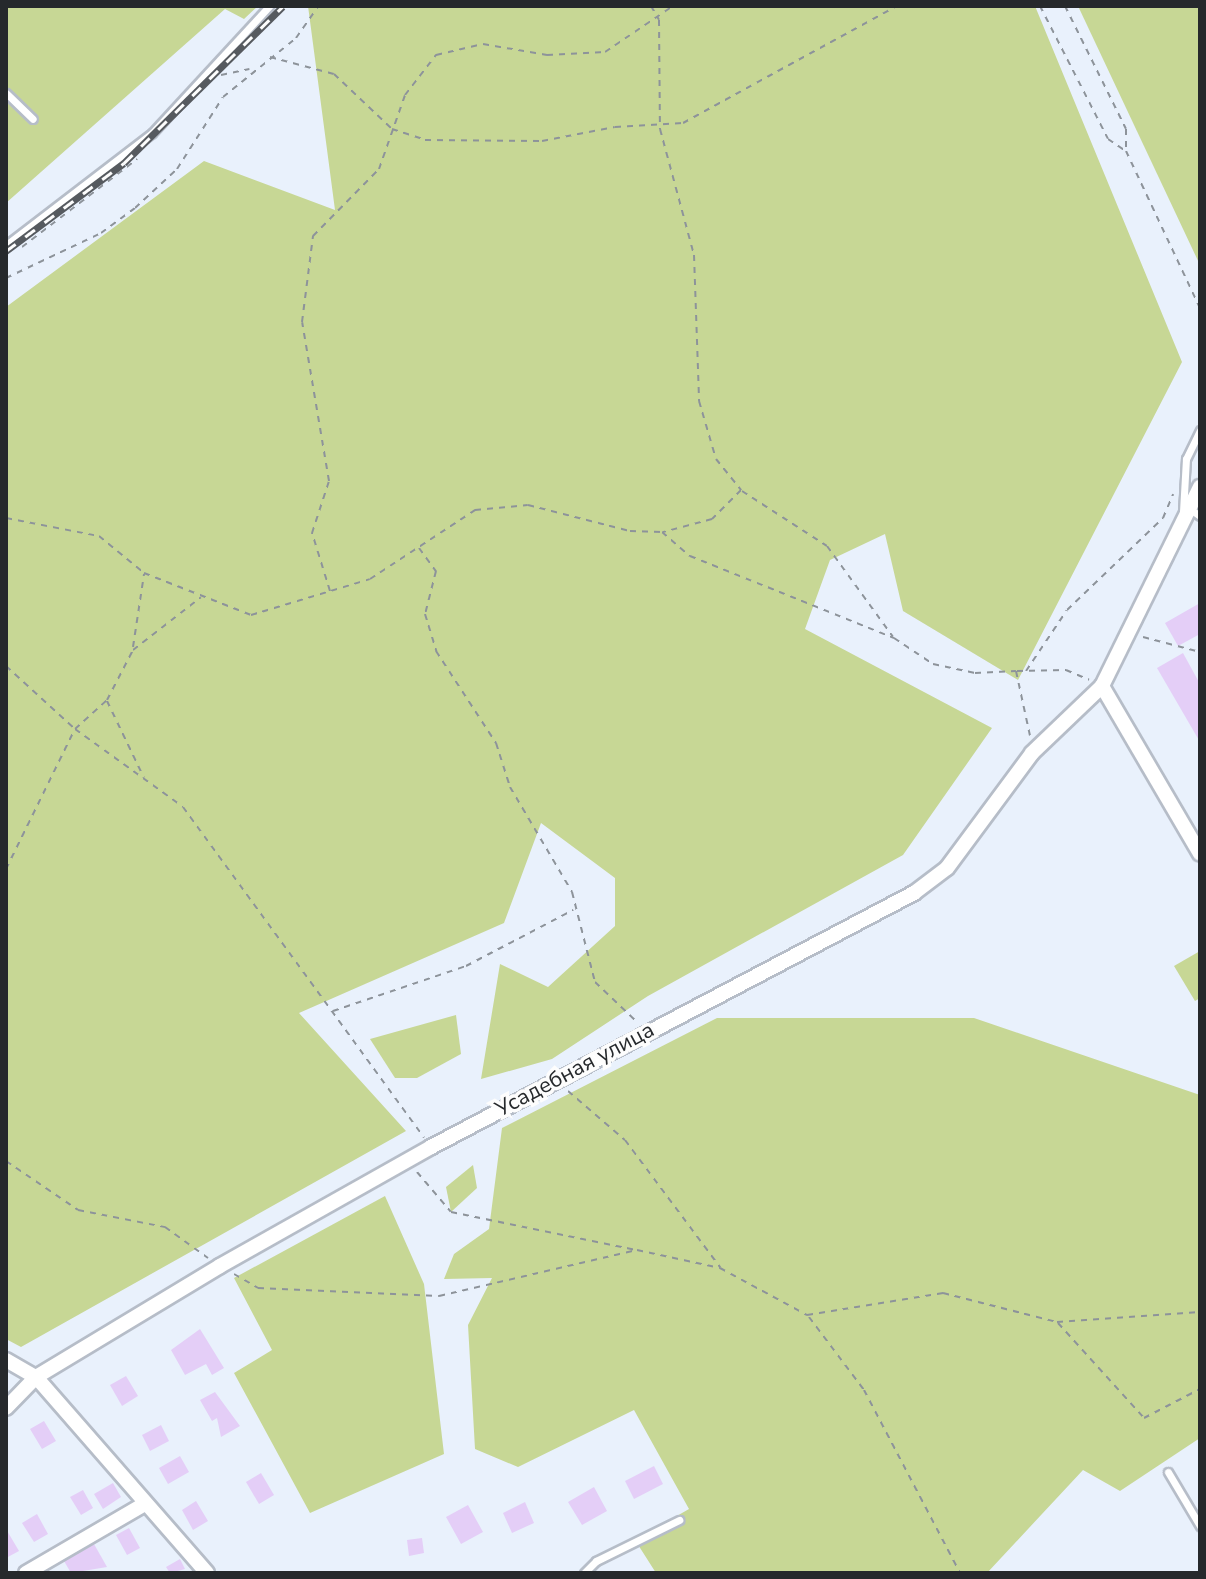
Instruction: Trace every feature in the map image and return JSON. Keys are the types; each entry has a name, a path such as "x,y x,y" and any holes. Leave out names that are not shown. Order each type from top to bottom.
{"street":[{"name":"Усадебная улица","path":"6,1408 36,1377 220,1266 555,1080 914,893 947,868 1032,753 1102,686 1195,512 1200,487"},
{"path":"1102,686 1200,854"},
{"path":"6,1360 36,1377 143,1505 207,1573"},
{"path":"26,1573 143,1505"}],"lane":[{"path":"6,245 152,133 269,6"},
{"path":"6,93 33,119"},
{"path":"1182,535 1186,459 1200,430"},
{"path":"1168,1472 1200,1526"},
{"path":"584,1573 596,1561 679,1520"}],"path":[{"path":"6,278 101,233 135,208 177,169 223,97 296,38 318,6"},
{"path":"651,6 659,20 660,129 694,255 699,401 716,459 741,490 827,546 894,638"},
{"path":"330,591 312,533 329,481 302,322 313,236 379,169 392,129 421,69 436,55 483,44 547,55 605,52 659,20 673,6"},
{"path":"270,57 334,74 392,129 452,142 542,141 615,127 660,129 716,106 897,6"},
{"path":"1040,6 1108,139 1126,151"},
{"path":"1065,6 1126,129 1126,151 1200,308"},
{"path":"1026,671 1067,610 1163,518 1174,488"},
{"path":"6,518 99,536 144,573 251,615 370,579 475,510 528,505 630,531 662,532 712,519 741,490"},
{"path":"662,532 690,556 894,638 933,664 975,673 1066,670 1102,686"},
{"path":"419,548 436,571 425,614 436,651 496,743 510,787 572,892 573,910 595,982 648,1032"},
{"path":"6,869 75,729 107,700 133,650 144,573"},
{"path":"133,650 202,596"},
{"path":"1133,633 1200,652"},
{"path":"6,666 75,729 183,807 431,1147"},
{"path":"1016,671 1028,706 1032,753"},
{"path":"107,700 145,780"},
{"path":"332,1012 466,966 573,910"},
{"path":"555,1080 625,1140 720,1268"},
{"path":"6,1161 78,1210 165,1227 220,1266 258,1288 439,1296 637,1250"},
{"path":"407,1161 451,1212 720,1268 807,1315 864,1390 960,1573"},
{"path":"807,1315 943,1293 1057,1322 1200,1312"},
{"path":"1057,1322 1144,1418 1200,1389"}],"green space":[{"path":"6,6 258,6 244,19 225,9 6,203"},
{"path":"308,6 1035,6 1182,362 1018,680 903,611 885,534 830,560 805,629 992,728 903,855 648,996 552,1059 481,1079 500,964 548,987 615,926 615,878 541,823 504,923 299,1013 406,1131 21,1347 6,1339 6,307 204,161 335,210"},
{"path":"1078,6 1200,6 1200,265"},
{"path":"1200,951 1200,998 1195,1001 1174,966"},
{"path":"456,1015 461,1054 417,1078 395,1078 370,1039"},
{"path":"717,1018 974,1018 1200,1095 1200,1438 1120,1491 1083,1470 987,1573 656,1573 635,1540 689,1509 634,1410 518,1467 475,1449 468,1325 492,1278 444,1279 454,1254 489,1229 502,1128"},
{"path":"473,1165 477,1188 451,1212 446,1187"},
{"path":"385,1196 424,1284 444,1454 310,1513 234,1373 272,1350 234,1278"}],"building":[{"path":"1200,603 1200,634 1178,646 1165,623"},
{"path":"1183,653 1200,684 1200,742 1157,668"},
{"path":"200,1329 224,1368 212,1375 206,1364 185,1375 171,1350"},
{"path":"126,1376 138,1396 122,1406 110,1385"},
{"path":"215,1392 240,1426 221,1437 217,1418 212,1421 200,1400"},
{"path":"44,1421 56,1441 42,1449 30,1429"},
{"path":"161,1425 169,1441 150,1451 142,1435"},
{"path":"180,1456 189,1472 168,1484 159,1468"},
{"path":"654,1466 663,1484 634,1499 625,1481"},
{"path":"261,1473 274,1495 259,1504 246,1482"},
{"path":"113,1483 121,1497 103,1509 94,1494"},
{"path":"594,1487 607,1511 582,1525 568,1502"},
{"path":"83,1490 93,1508 81,1515 70,1497"},
{"path":"196,1501 208,1521 193,1530 182,1510"},
{"path":"525,1502 534,1523 512,1533 503,1513"},
{"path":"468,1505 483,1532 461,1544 446,1517"},
{"path":"37,1514 48,1534 34,1542 22,1523"},
{"path":"129,1528 140,1548 127,1555 116,1535"},
{"path":"6,1529 19,1551 6,1558"},
{"path":"422,1538 424,1553 409,1556 407,1540"},
{"path":"94,1544 107,1567 71,1573 64,1561"},
{"path":"180,1559 185,1569 170,1573 166,1567"}],"railway":[{"path":"6,251 124,163 283,6"}]}
